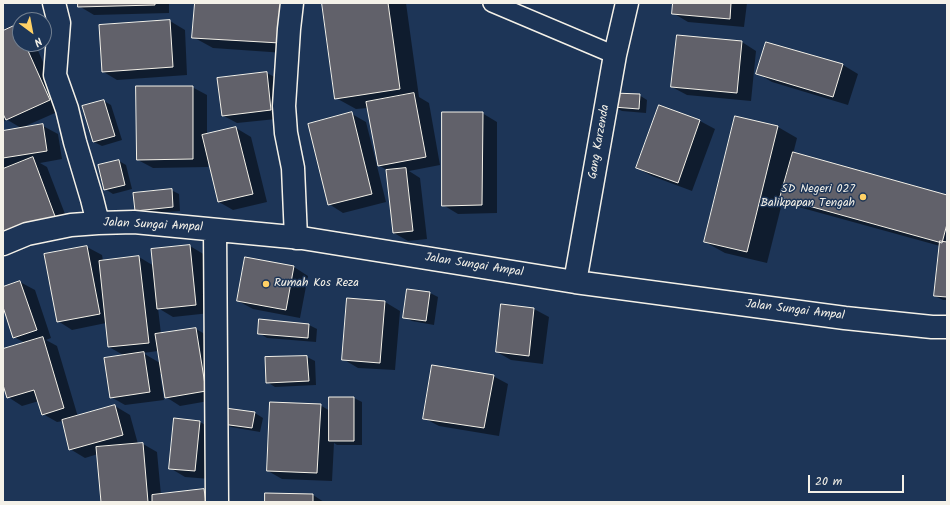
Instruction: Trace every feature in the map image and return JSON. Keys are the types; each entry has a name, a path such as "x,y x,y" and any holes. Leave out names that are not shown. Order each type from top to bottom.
{"street":[{"path":"54,3 59,23 55,75 67,109 98,223"},
{"path":"292,3 284,106 286,133 293,168 296,238"},
{"name":"Gang Karzenda","path":"575,282 615,55 627,3"},
{"name":"Jalan Sungai Ampal","path":"3,244 27,234 71,225 134,222 296,238 575,282 845,318 932,327 947,327"},
{"path":"215,230 217,502"}],"lane":[{"path":"492,3 615,55"}],"building":[{"path":"78,3 155,3 155,5 78,7"},
{"path":"195,3 282,3 280,43 192,38"},
{"path":"322,3 388,3 400,89 335,99"},
{"path":"673,3 731,3 730,19 672,14"},
{"path":"170,20 173,67 102,72 99,25"},
{"path":"12,27 12,52 29,52 50,100 6,120 3,114 3,31"},
{"path":"677,35 742,41 737,93 671,87"},
{"path":"766,42 843,64 833,97 756,74"},
{"path":"267,72 271,110 222,116 217,78"},
{"path":"136,86 193,86 193,159 137,160"},
{"path":"414,93 426,157 378,166 366,102"},
{"path":"614,93 640,94 639,109 613,107"},
{"path":"104,100 115,136 93,142 82,106"},
{"path":"659,105 700,120 678,183 636,168"},
{"path":"352,112 372,194 328,205 308,124"},
{"path":"442,112 483,112 482,205 442,206"},
{"path":"735,116 778,126 747,252 704,242"},
{"path":"43,124 47,151 3,158 3,131"},
{"path":"236,127 253,194 218,202 202,135"},
{"name":"SD Negeri 027 Balikpapan Tengah","path":"793,152 947,195 947,224 942,243 780,198"},
{"path":"33,157 56,219 3,234 3,169"},
{"path":"119,160 125,185 104,190 98,165"},
{"path":"406,168 413,231 393,233 386,170"},
{"path":"172,189 173,207 135,211 133,193"},
{"path":"940,241 947,242 947,297 934,296"},
{"path":"190,245 196,305 157,309 151,249"},
{"path":"87,246 100,314 57,322 44,254"},
{"path":"139,256 149,343 108,347 99,261"},
{"name":"Rumah Kos Reza","path":"245,257 294,266 286,310 237,301"},
{"path":"20,281 37,330 13,338 3,307 3,287"},
{"path":"407,289 430,292 426,321 403,318"},
{"path":"347,298 385,301 380,363 342,360"},
{"path":"501,304 534,308 529,356 496,352"},
{"path":"259,319 309,324 308,338 258,334"},
{"path":"196,328 206,391 165,398 155,334"},
{"path":"43,337 64,408 42,415 34,390 7,398 3,385 3,349"},
{"path":"144,352 150,392 110,398 104,358"},
{"path":"307,356 309,381 266,383 265,357"},
{"path":"432,365 494,375 484,428 423,419"},
{"path":"329,397 354,397 354,441 329,441"},
{"path":"270,402 321,404 317,473 267,471"},
{"path":"115,405 123,435 69,450 62,420"},
{"path":"225,408 255,412 252,428 222,424"},
{"path":"174,418 200,421 195,471 169,469"},
{"path":"143,443 148,502 101,502 96,447"},
{"path":"204,489 206,502 152,502 152,495"},
{"path":"265,493 313,494 313,502 265,502"}],"place":[{"name":"SD Negeri 027 Balikpapan Tengah","path":"863,197"},
{"name":"Rumah Kos Reza","path":"266,284"}]}
